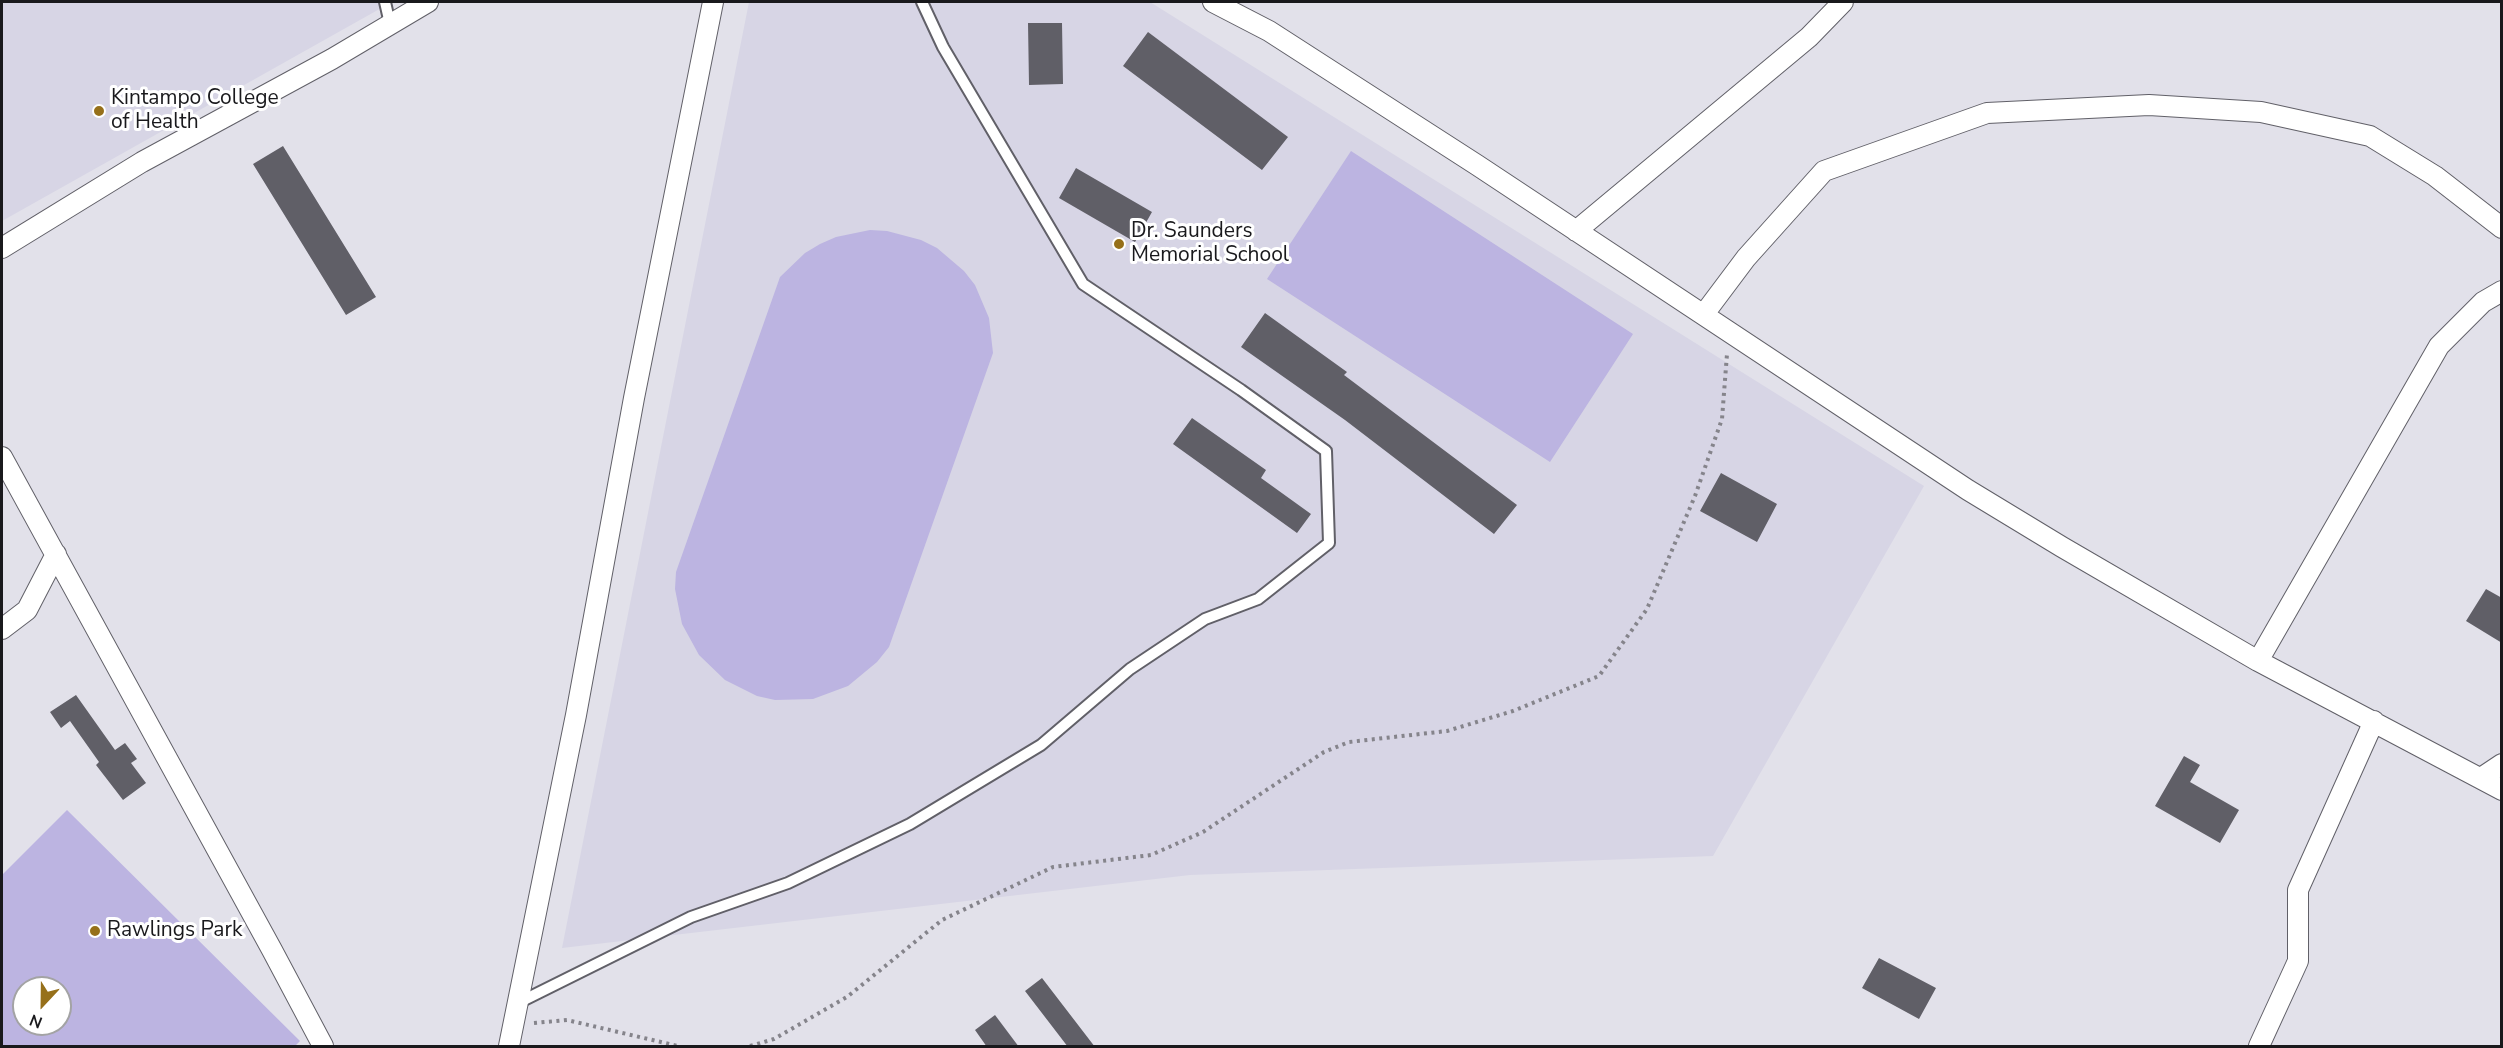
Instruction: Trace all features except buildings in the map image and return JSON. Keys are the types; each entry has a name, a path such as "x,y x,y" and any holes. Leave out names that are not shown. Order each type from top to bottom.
{"street":[{"path":"2,248 142,162 332,60 428,2"},
{"path":"509,1047 520,1002 634,398 713,2"},
{"path":"1213,2 1269,31 1704,314 1968,490 2258,661 2502,790"},
{"path":"1576,231 1809,37 1843,2"},
{"path":"1704,314 1746,258 1824,171 1987,113 2149,105 2261,112 2370,136 2435,176 2502,228"},
{"path":"2258,661 2439,346 2483,302 2502,291"},
{"path":"2483,302 2502,311"},
{"path":"2,457 323,1047"},
{"path":"2,629 27,610 56,554"},
{"path":"2259,1047 2298,961 2298,890 2374,721"},
{"path":"2481,778 2502,764"}],"lane":[{"path":"385,2 390,24"},
{"path":"520,1002 691,917 788,883 910,824 1041,745 1130,669 1204,619 1258,599 1329,543 1326,451 1241,390 1083,284 943,47 922,2"}],"path":[{"path":"750,1047 774,1039 847,997 942,920 1053,867 1151,855 1203,832 1324,752 1349,742 1447,731 1513,711 1599,676 1647,609 1695,495 1722,419 1729,331"},
{"path":"515,1025 567,1020 678,1047"}],"shaded area":[{"name":"Kintampo College of Health","path":"2,2 392,2 2,221"},
{"name":"Dr. Saunders Memorial School","path":"749,2 1150,2 1924,486 1713,856 1190,875 562,948"},
{"path":"1351,151 1633,334 1550,462 1267,279"},
{"path":"870,230 887,231 921,240 937,248 964,271 975,285 989,318 993,353 889,647 877,662 848,686 813,699 775,700 757,696 725,680 699,655 682,624 675,589 676,572 780,277 805,253 820,244 836,237"},
{"name":"Rawlings Park","path":"67,810 300,1041 295,1046 2,1046 2,875"}],"place":[{"name":"Kintampo College of Health","path":"99,111"},
{"name":"Dr. Saunders Memorial School","path":"1119,244"},
{"name":"Rawlings Park","path":"95,931"}]}
